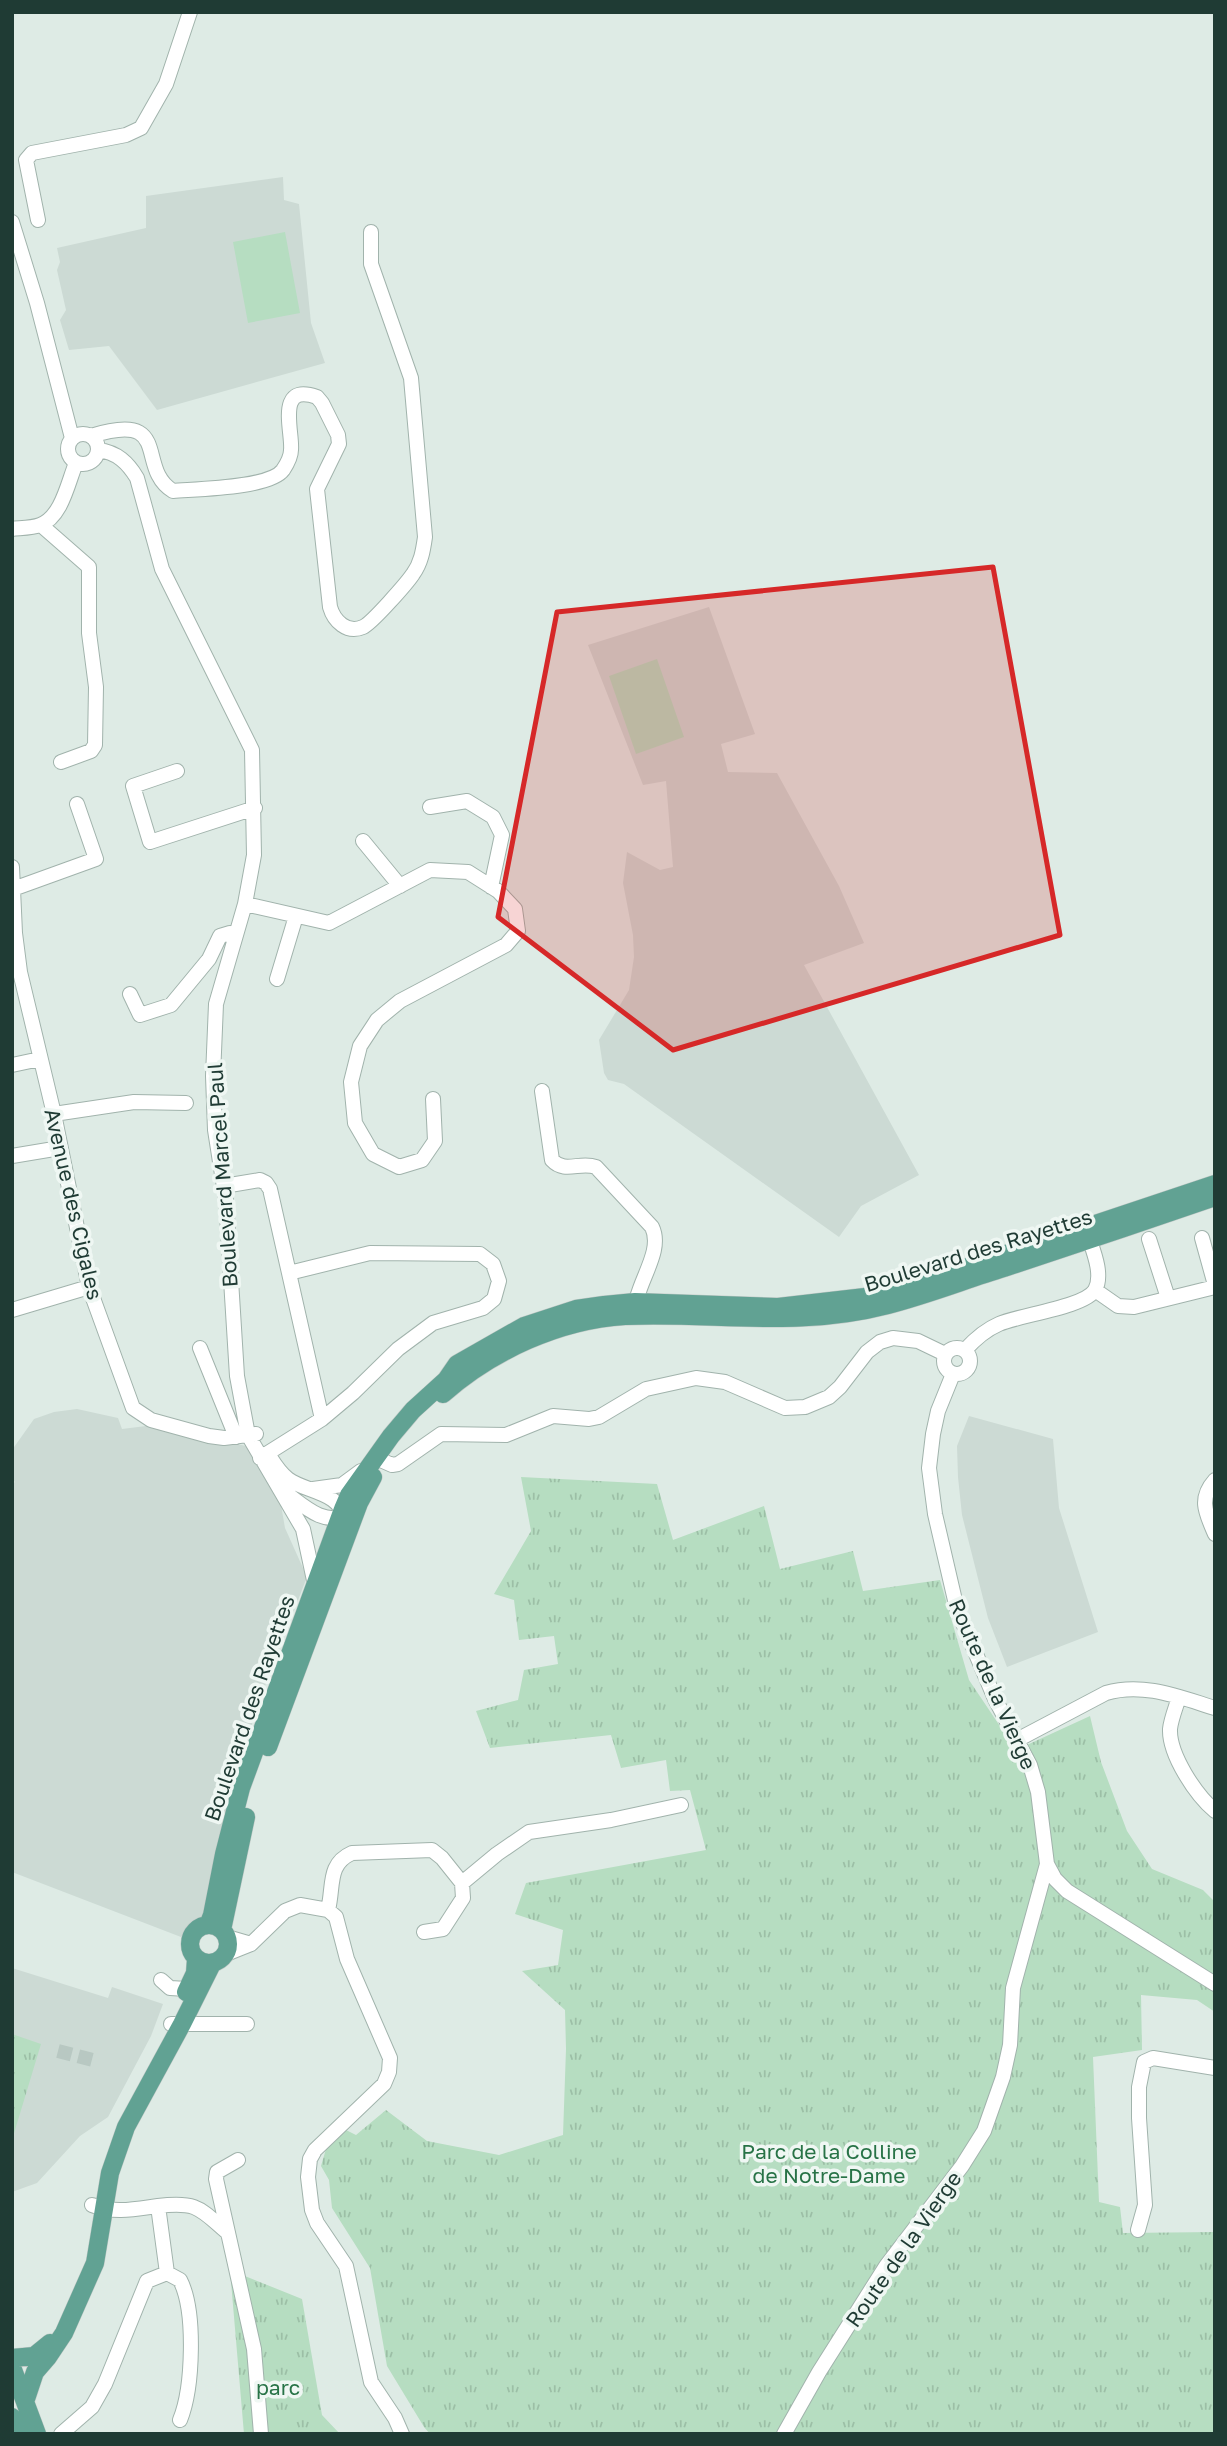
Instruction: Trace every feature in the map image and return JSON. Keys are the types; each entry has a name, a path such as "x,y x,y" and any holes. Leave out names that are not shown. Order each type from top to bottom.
{"main road":[{"name":"Boulevard des Rayettes","path":"1087,1234 1215,1184"},
{"name":"Boulevard des Rayettes","path":"25,2402 35,2372 64,2333 95,2263 97,2175 111,2132 136,2083 177,2024 215,1945 212,1915 231,1855 241,1788 323,1581 346,1514 349,1495 391,1436 413,1410 446,1380 457,1364 524,1326 576,1309 778,1307 865,1297 1215,1197"},
{"name":"Boulevard des Rayettes","path":"346,1514 396,1443 445,1392 471,1372 495,1357 548,1332 635,1310"},
{"name":"Boulevard des Rayettes","path":"177,2024 187,1989 215,1945"},
{"name":"Boulevard des Rayettes","path":"13,2369 50,2343 77,2295 86,2269 85,2254 98,2207"},
{"path":"12,2342 17,2346 29,2346 39,2342 54,2328 70,2296 85,2254"},
{"path":"13,2369 35,2372"},
{"path":"13,2369 36,2434"},
{"path":"13,2369 36,2434"},
{"path":"12,2417 19,2434"}],"street":[{"path":"38,220 26,160 32,153 126,135 141,128 166,84 190,12"},
{"path":"12,222 37,303 72,438"},
{"path":"91,436 98,450 92,462 83,465 76,463 68,453 72,438 78,434 91,436 126,428 141,435 152,449 162,482 173,491 259,482 278,476 288,461 291,449 287,412 290,404 302,396 317,397 338,435 339,444 317,489 330,607 332,615 342,625 356,628 369,623 414,573 422,555 425,537 411,378 371,264 371,232"},
{"name":"Boulevard Marcel Paul","path":"98,450 119,457 129,465 137,478 162,569 252,750 254,855 245,904 219,989 215,1016 215,1130 224,1186 233,1333 247,1435 285,1478 335,1501 346,1514"},
{"path":"12,530 41,525 51,518 58,509 76,463"},
{"path":"41,525 89,567 89,633 96,687 94,745 91,751 61,762"},
{"path":"177,771 132,786 149,842 255,808"},
{"path":"430,807 467,801 493,817 502,835 492,887"},
{"path":"13,889 96,859 77,804"},
{"path":"363,841 400,886"},
{"name":"Avenue des Cigales","path":"12,867 20,972 54,1114 89,1287 133,1408 150,1420 192,1432 224,1438 247,1435"},
{"path":"245,904 329,923 430,870 468,872 492,887 515,909 518,931 506,945 400,1001 377,1020 360,1046 351,1082 355,1124 373,1154 399,1167 422,1160 435,1141 433,1099"},
{"path":"277,979 296,916"},
{"path":"130,994 140,1015 171,1005 209,959 220,936 230,933 236,935"},
{"path":"12,1065 40,1059"},
{"path":"542,1091 552,1160 558,1166 567,1168 588,1164 596,1167 652,1227 656,1235 654,1253 642,1279 635,1310"},
{"path":"54,1114 134,1102 186,1103"},
{"path":"12,1156 60,1148"},
{"path":"224,1186 260,1180 270,1189 322,1419"},
{"path":"965,1350 980,1335 1000,1323 1077,1302 1095,1290 1096,1263 1087,1234"},
{"path":"1095,1290 1118,1306 1143,1306 1215,1286 1202,1238"},
{"path":"1149,1239 1168,1298"},
{"path":"264,1456 322,1419 398,1349 433,1322 483,1308 494,1299 499,1281 493,1264 480,1254 370,1254 289,1273"},
{"path":"12,1310 89,1287"},
{"path":"383,1461 392,1465 398,1464 441,1434 506,1435 553,1416 599,1417 646,1389 696,1378 726,1382 785,1408 805,1407 829,1397 840,1388 867,1352 880,1342 893,1338 918,1341 945,1354"},
{"path":"956,1347 965,1350 970,1356 969,1368 964,1373 953,1374 944,1366 945,1354 956,1347"},
{"path":"200,1348 247,1435"},
{"path":"309,1489 342,1485 360,1474 401,1416 457,1364"},
{"name":"Route de la Vierge","path":"784,2434 819,2372 886,2266 962,2166 984,2131 1003,2077 1010,2045 1013,1988 1047,1864 1038,1792 1030,1765 995,1699 957,1609 934,1514 929,1468 933,1434 953,1374"},
{"name":"Boulevard Marcel Paul","path":"264,1456 303,1529 323,1581"},
{"path":"1215,1480 1206,1490 1204,1501 1215,1534"},
{"name":"Boulevard Marcel Paul","path":"279,1488 323,1517 346,1514"},
{"path":"1017,1740 1106,1693 1118,1690 1145,1689 1215,1708"},
{"path":"1179,1697 1170,1727 1172,1745 1182,1767 1215,1811"},
{"path":"462,1883 529,1832 611,1820 681,1805"},
{"path":"328,1910 335,1868 342,1858 352,1853 432,1850 462,1883 463,1898 443,1929 424,1932"},
{"path":"1047,1864 1055,1879 1067,1891 1215,1983"},
{"path":"215,1945 251,1944 285,1912 300,1905 328,1910 336,1917 347,1959 390,2058 390,2071 384,2084 315,2150 310,2159 308,2177 312,2210 317,2223 346,2266 371,2382 395,2418 402,2434"},
{"path":"161,1980 170,1988 187,1989"},
{"path":"177,2024 247,2024"},
{"path":"1138,2230 1145,2205 1139,2118 1139,2087 1144,2062 1153,2058 1215,2068"},
{"path":"239,2160 217,2172 216,2179 254,2349 261,2434"},
{"path":"98,2207 120,2211 188,2204 203,2212 228,2233"},
{"path":"159,2206 167,2273"},
{"path":"167,2273 180,2280 186,2298 190,2376 186,2406 180,2420"},
{"path":"61,2434 92,2407 105,2384 148,2281 167,2273"}],"highlighted area":[{"path":"993,567 1060,935 673,1050 498,917 557,612"}],"shaded area":[{"path":"283,177 284,200 299,204 311,323 325,363 157,410 109,346 69,350 60,320 66,310 57,270 60,262 57,248 146,228 146,196"},
{"path":"709,607 755,734 721,744 728,772 777,773 839,886 864,943 804,965 919,1175 861,1206 839,1237 624,1084 608,1080 604,1073 599,1040 629,990 634,957 633,935 623,883 627,852 660,870 673,867 666,781 643,785 588,645"},
{"path":"77,1409 118,1418 122,1429 154,1425 246,1446 280,1499 285,1528 307,1577 255,1712 204,1914 181,1937 12,1872 12,1484 15,1482 12,1479 12,1450 34,1419 54,1412"},
{"path":"969,1416 1053,1439 1059,1508 1098,1632 1007,1667 988,1618 962,1515 957,1446"},
{"path":"12,1968 108,1998 112,1987 163,2004 151,2036 108,2117 80,2136 37,2183 12,2192"}],"green space":[{"path":"285,232 300,313 248,323 233,242"},
{"path":"657,659 684,737 636,754 609,676"},
{"name":"Parc de la Colline de Notre-Dame","path":"521,1477 657,1484 673,1540 764,1506 780,1569 853,1551 863,1591 940,1580 969,1680 1016,1750 1090,1716 1101,1762 1127,1831 1152,1869 1203,1890 1215,1902 1215,2012 1197,2000 1141,1995 1142,2050 1093,2057 1099,2202 1120,2207 1123,2233 1215,2232 1215,2434 430,2434 424,2427 387,2366 370,2268 332,2208 329,2180 321,2166 326,2149 346,2130 356,2135 386,2110 427,2141 499,2155 563,2135 565,2010 522,1971 558,1965 563,1930 515,1914 526,1883 706,1850 690,1790 670,1791 666,1760 621,1768 611,1735 490,1748 476,1711 518,1700 524,1670 558,1664 554,1636 519,1640 514,1600 494,1594 531,1531"},
{"path":"12,2034 41,2044 12,2140"},
{"name":"parc","path":"230,2270 302,2299 322,2415 340,2434 244,2434"}],"tunnel":[{"path":"58,2051 97,2061"}]}
